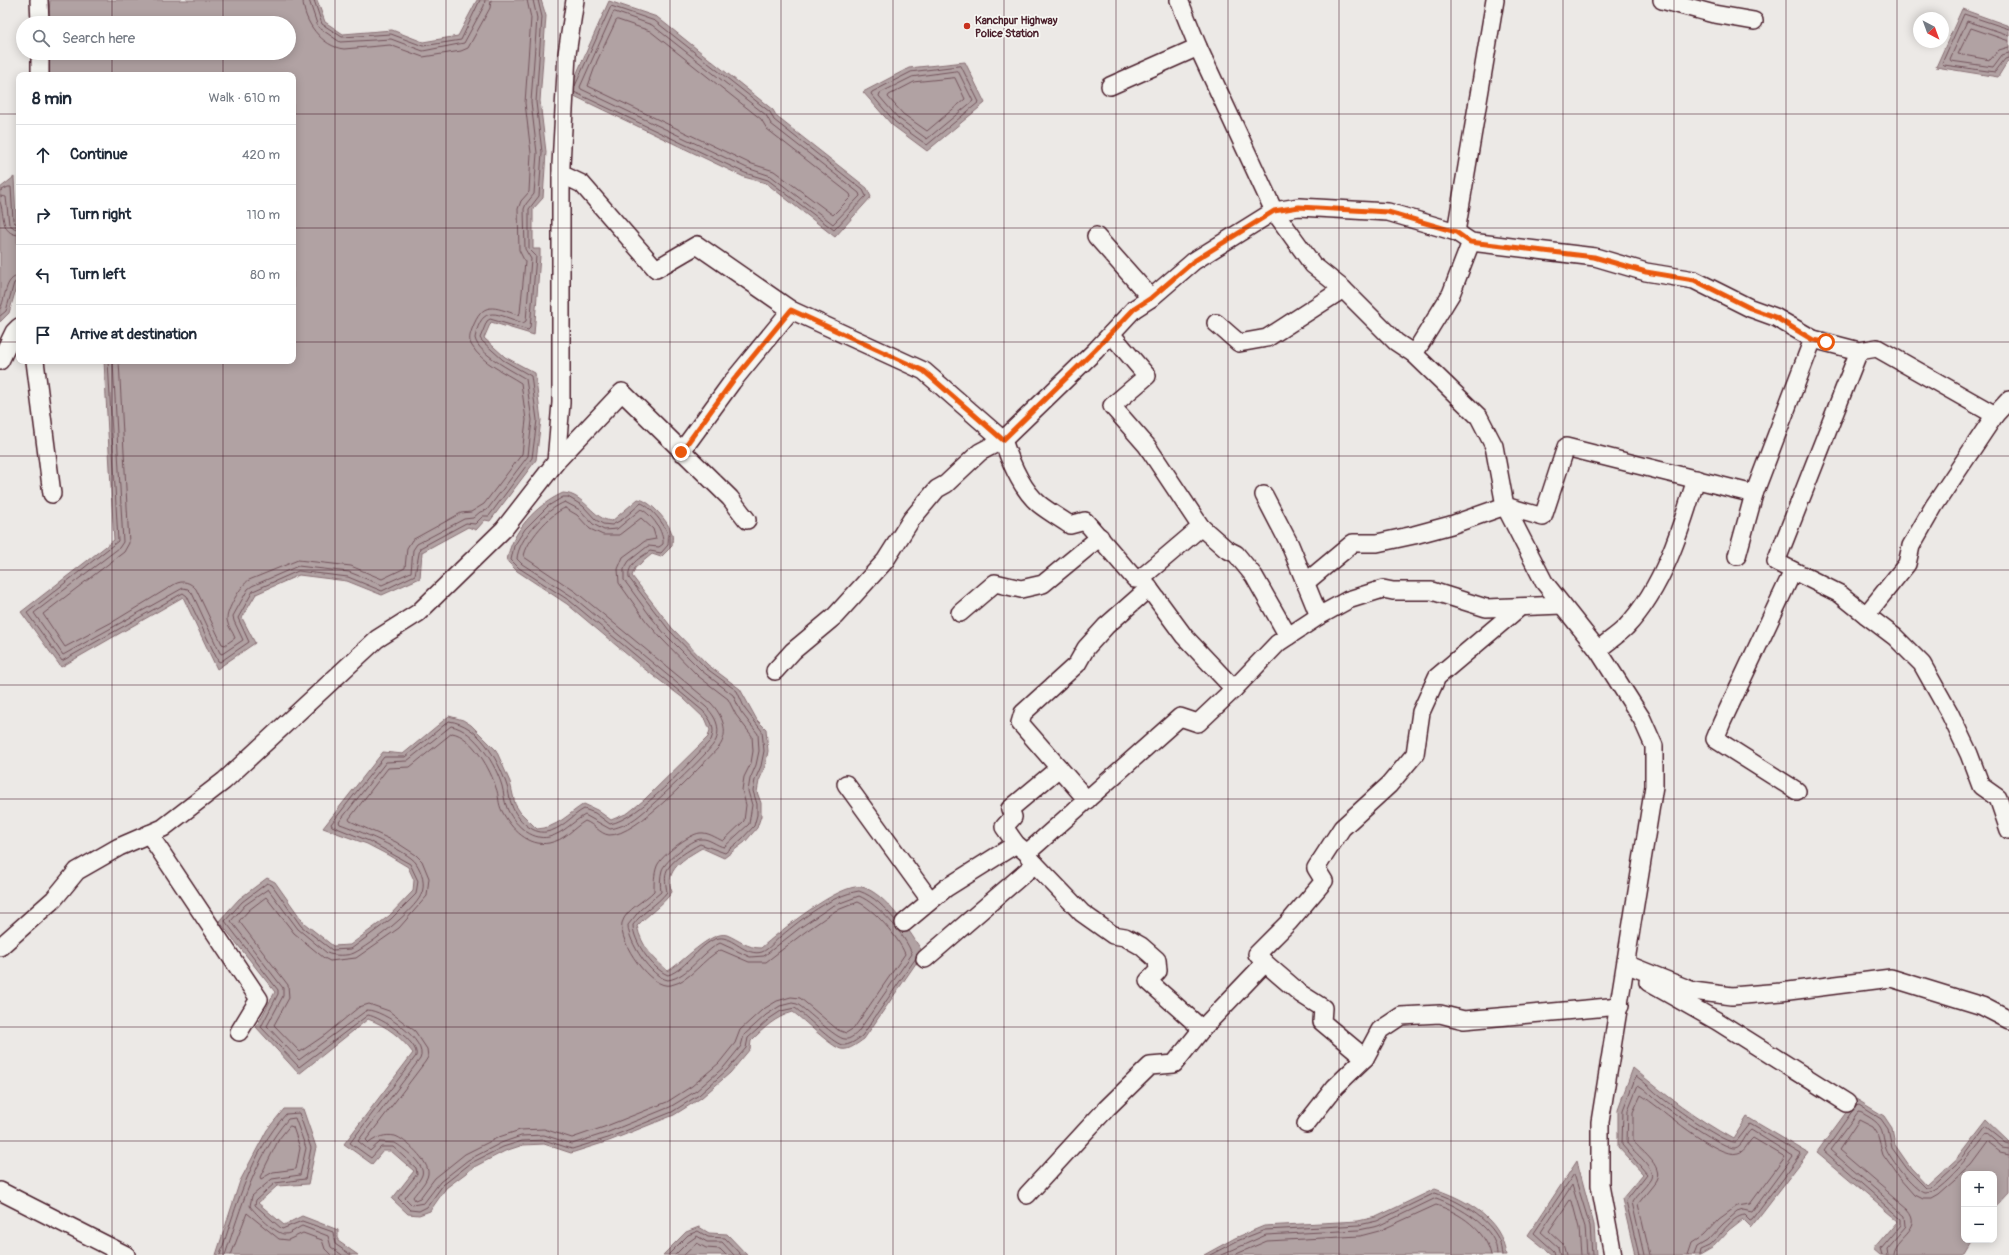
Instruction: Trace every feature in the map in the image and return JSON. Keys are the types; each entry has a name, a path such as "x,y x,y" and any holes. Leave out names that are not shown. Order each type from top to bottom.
{"street":[{"path":"40,0 40,16"},
{"path":"556,462 561,403 561,174 567,54 575,0"},
{"path":"1179,0 1198,47 1274,211 1313,265 1343,289 1396,342 1414,354 1479,417 1494,446 1505,506 1544,582 1598,650 1642,719 1654,746 1654,786 1620,1006 1600,1122 1600,1185 1613,1255"},
{"path":"1456,232 1495,0"},
{"path":"1662,0 1714,14 1754,21"},
{"path":"1110,86 1198,47"},
{"path":"40,60 40,72"},
{"path":"561,174 582,184 656,269 697,245 791,310 924,371 1003,440 1008,456 1029,494 1040,505 1070,525 1085,521 1135,579 1145,583 1184,636 1234,689"},
{"path":"775,671 793,652 835,616 885,561 911,520 937,489 951,480 980,452 1003,440 1111,334 1134,309 1151,298 1194,261 1274,211 1299,207 1388,212 1456,232 1470,242 1594,257 1646,272 1694,280 1750,308 1775,317 1813,340 1860,351 1877,348 1995,415"},
{"path":"1096,236 1151,298"},
{"path":"1414,354 1451,294 1470,242"},
{"path":"1216,323 1239,344 1261,340 1267,338 1343,289"},
{"path":"681,452 732,382 791,310"},
{"path":"0,361 16,330"},
{"path":"1111,334 1147,376 1112,406 1147,446 1201,527 1226,549 1236,554 1254,576 1288,636"},
{"path":"1737,556 1754,494 1813,340"},
{"path":"1860,351 1776,562 1840,594 1866,616 1895,637 1922,664 1953,720 1969,754 1981,786 1998,798 2009,830"},
{"path":"35,364 52,494"},
{"path":"0,947 54,899 77,871 119,847 163,828 224,781 377,639 418,613 504,529 556,462 622,392 681,452 730,498 747,520"},
{"path":"1866,616 1906,564 1911,546 1934,506 1995,415 2009,400"},
{"path":"1305,583 1353,543 1377,543 1451,526 1505,506 1543,517 1566,447 1754,494"},
{"path":"1598,650 1626,627 1647,601 1680,530 1696,479"},
{"path":"1264,495 1290,545 1319,616"},
{"path":"1088,800 1020,723 1023,713 1077,664 1086,648 1145,583 1201,527"},
{"path":"960,613 995,583 1021,589 1043,584 1100,537"},
{"path":"1794,571 1722,722 1715,740 1797,791"},
{"path":"926,958 1026,854 1180,717 1198,723 1278,644 1319,616 1348,600 1383,589 1394,591 1432,591 1486,608 1562,605"},
{"path":"1365,1058 1322,1022 1323,1008 1302,994 1265,963 1258,954 1289,922 1324,881 1316,868 1342,828 1389,785 1415,754 1420,712 1437,677 1520,607"},
{"path":"1059,768 1010,809 1013,817 1004,827 1026,854 1082,913 1113,935 1125,937 1141,946 1157,960 1158,971 1148,981 1202,1029"},
{"path":"846,784 930,900"},
{"path":"149,834 259,999 239,1032"},
{"path":"904,923 930,900 1026,854"},
{"path":"1027,1195 1106,1109 1150,1066 1174,1064 1202,1029 1265,963"},
{"path":"1626,966 1693,991 1732,996 1781,992 1891,978 1982,1006 2009,1020"},
{"path":"1626,966 1847,1103"},
{"path":"1306,1124 1335,1087 1365,1058 1380,1030 1401,1016 1440,1014 1464,1020 1620,1006"},
{"path":"0,1191 126,1255"}],"water":[{"path":"50,0 317,0 325,22 343,34 392,30 423,42 458,36 477,0 541,0 546,16 540,101 546,152 543,198 533,209 533,249 540,249 534,335 491,322 484,338 505,357 535,373 541,420 536,460 490,521 485,520 476,530 468,527 422,552 420,578 382,595 347,581 299,575 256,594 242,618 255,643 217,669 183,597 61,667 21,612 114,540 104,364 296,364 296,72 46,72 47,60 296,60 296,16 49,16"},
{"path":"609,1 657,17 773,110 777,117 867,188 871,197 835,237 766,183 744,177 568,93"},
{"path":"1962,9 2009,26 2009,59 1998,77 1936,67 1945,48 1949,48 1949,38"},
{"path":"965,62 985,103 927,151 892,125 863,92 909,68"},
{"path":"14,177 16,218 16,289 9,313 0,322 0,188"},
{"path":"563,493 571,494 605,520 612,521 638,499 648,503 658,512 670,529 672,535 672,546 661,557 652,554 635,568 632,576 672,628 708,665 740,689 757,720 766,729 768,751 765,767 759,781 757,792 761,803 761,816 757,828 745,842 724,858 702,848 677,866 670,877 672,892 664,902 637,926 648,951 668,971 705,942 720,935 727,935 747,945 761,948 781,931 825,900 839,892 862,887 880,897 889,905 905,925 923,953 864,1039 853,1046 847,1049 836,1047 793,1012 787,1014 770,1024 751,1041 750,1049 730,1073 701,1098 674,1115 609,1141 571,1153 544,1144 523,1145 505,1151 474,1167 446,1188 430,1211 419,1215 408,1214 392,1199 414,1171 391,1151 383,1151 372,1164 344,1144 413,1053 404,1042 393,1033 368,1019 299,1074 256,1027 275,992 219,921 239,899 267,878 275,882 304,923 333,946 350,945 389,916 413,891 414,880 408,867 367,844 323,828 383,752 403,754 449,716 463,720 471,725 496,750 510,782 515,804 520,812 537,829 551,826 584,804 597,810 611,820 628,813 644,800 708,737 710,730 706,720 683,698 642,667 567,604 517,571 507,561 509,550 519,530 526,521 543,505"},
{"path":"1633,1068 1682,1106 1733,1139 1747,1117 1808,1153 1751,1227 1743,1219 1729,1230 1712,1248 1700,1255 1635,1255 1622,1199 1643,1174 1618,1147 1618,1109"},
{"path":"1856,1099 1884,1116 1892,1128 1895,1145 1911,1168 1927,1185 1960,1155 1987,1120 2009,1141 2009,1193 1997,1206 1997,1171 1961,1171 1961,1243 1971,1243 1964,1255 1880,1255 1873,1249 1898,1220 1817,1152"},
{"path":"284,1109 303,1109 316,1147 308,1184 277,1186 258,1203 284,1225 302,1216 338,1230 338,1241 358,1255 216,1255 240,1181 267,1130"},
{"path":"1577,1161 1594,1225 1596,1255 1553,1255 1528,1235"},
{"path":"1435,1189 1470,1205 1490,1221 1498,1231 1503,1242 1506,1255 1204,1255 1235,1238 1264,1226 1358,1221 1376,1217"},
{"path":"699,1227 709,1233 727,1234 747,1255 663,1255 686,1232"}],"place":[{"name":"Kanchpur Highway Police Station","path":"967,26"}],"route":[{"path":"681,452 732,382 791,310 924,371 1003,440 1095,350 1134,309 1151,298 1194,261 1274,211 1299,207 1388,212 1456,232 1470,242 1594,257 1646,272 1694,280 1726,294 1750,308 1775,317 1813,340 1826,342"}]}
